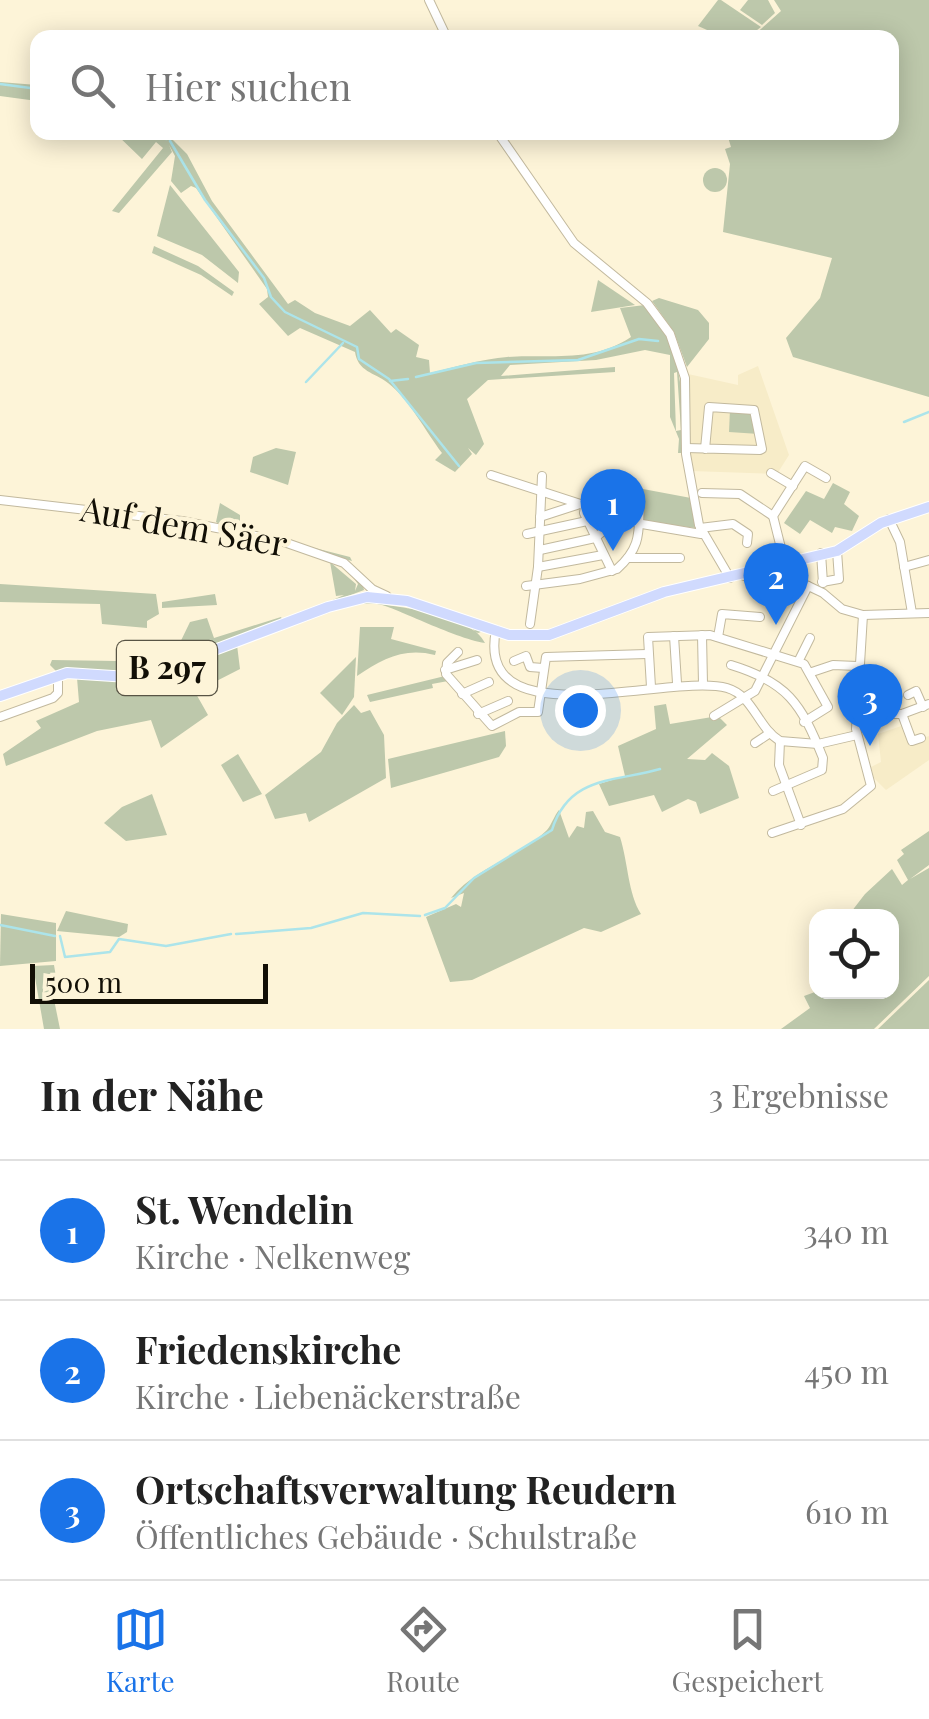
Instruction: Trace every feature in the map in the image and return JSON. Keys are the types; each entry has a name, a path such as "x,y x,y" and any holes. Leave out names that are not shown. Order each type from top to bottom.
{"main road":[{"name":"B 297","path":"0,696 67,673 120,677 152,674 370,594 520,637 550,635 649,597 730,578 763,575 785,564 836,550 889,519 929,508"}],"street":[{"path":"429,0 443,30"},
{"path":"503,140 574,243 662,320 678,349 685,386 686,448 701,531 730,578"},
{"path":"686,448 705,449 760,450 764,444 754,410 712,406 706,412 705,449"},
{"path":"773,516 805,466 826,478"},
{"path":"772,473 793,486"},
{"path":"491,475 642,524 701,531 731,523 747,533 747,543"},
{"path":"530,624 531,585 540,550 542,476"},
{"path":"702,493 740,494 773,516 785,564"},
{"path":"582,495 581,506 612,571"},
{"name":"Auf dem Säer","path":"0,500 216,526 321,552 362,575 370,594"},
{"path":"531,585 612,571 628,558 642,524 640,500"},
{"path":"540,516 581,506"},
{"path":"540,550 595,538 614,512"},
{"path":"889,519 900,542 912,613"},
{"path":"526,534 588,521"},
{"path":"822,582 839,579 836,550"},
{"path":"821,553 823,593"},
{"path":"538,567 603,555"},
{"path":"628,558 680,558"},
{"path":"904,566 929,560"},
{"path":"763,575 808,586 823,593 836,606 863,616 929,614"},
{"path":"714,716 746,699 766,676 808,586"},
{"path":"718,636 722,614 760,617"},
{"path":"772,833 844,808 870,788 872,780 857,736 856,714 863,616"},
{"path":"496,630 494,651 501,672 518,688 540,694 595,694 677,683 703,684 724,687 746,699 780,741 818,744 857,736"},
{"path":"702,634 703,684"},
{"path":"674,636 677,683"},
{"path":"651,687 648,637 718,636 799,660 812,672 828,707 804,722"},
{"path":"799,660 810,638"},
{"path":"445,670 458,652"},
{"path":"445,670 478,714 495,726 520,712 538,712 543,668 549,656 648,654"},
{"path":"514,661 526,656 530,667 543,668"},
{"path":"445,670 478,660"},
{"path":"731,665 766,676 783,687 818,744 824,767 773,791"},
{"path":"812,672 832,665 857,666"},
{"path":"0,717 53,698 58,693 58,682"},
{"path":"462,694 489,682"},
{"path":"856,714 902,714 926,706 912,693 926,687"},
{"path":"478,714 508,701"},
{"path":"902,714 912,740 921,738"},
{"path":"754,743 770,733"},
{"path":"780,741 778,758 784,786 801,824"}],"shaded area":[{"path":"758,366 789,455 777,474 691,471 688,374 738,385 738,375"},
{"path":"904,725 911,743 929,736 929,760 886,790 874,778 871,767 881,762 878,734"}],"green space":[{"path":"721,0 761,27 707,30 698,26"},
{"path":"748,0 768,0 775,13 762,25 740,10"},
{"path":"774,0 929,0 929,397 793,357 786,338 820,298 832,258 723,232 730,164 725,149 731,147 729,140 899,140 899,30 760,30 781,11"},
{"path":"0,82 30,84 30,100 0,96"},
{"path":"122,140 174,141 187,154 212,201 288,304 295,300 315,313 350,326 370,310 391,333 396,329 419,345 416,357 429,360 430,373 498,358 602,351 631,337 620,308 645,305 667,338 679,374 684,453 678,453 679,439 670,417 670,355 645,350 596,360 510,365 501,376 615,367 615,372 488,380 467,399 484,444 476,455 468,448 472,454 455,472 435,460 442,453 410,407 388,383 363,368 355,352 300,328 288,336 259,304 268,297 267,289 196,188 191,186 181,193 171,181 175,156 169,145 172,152 119,213 112,211 163,148 156,142 142,159","holes":["677,372 681,430 676,431 674,373"]},
{"path":"715,168 727,180 715,192 703,180"},
{"path":"170,185 239,272 238,283 202,255 157,236"},
{"path":"154,246 198,266 234,292 232,296 201,275 152,253"},
{"path":"598,280 635,305 591,312"},
{"path":"659,298 698,310 709,323 709,339 687,367 674,332 652,301"},
{"path":"730,409 752,412 759,434 729,432"},
{"path":"276,448 296,452 288,485 250,472 253,457"},
{"path":"833,483 850,492 844,504 859,516 852,531 835,527 832,533 810,520 800,534 784,523 806,491 824,499"},
{"path":"643,489 691,498 695,528 643,521"},
{"path":"220,503 240,515 240,525 229,526 350,557 352,561 221,525 216,522"},
{"path":"330,562 356,584 355,591 358,584 349,572 362,581 364,590 308,611 344,595 336,596"},
{"path":"0,584 156,594 159,614 147,621 147,628 102,624 100,604 0,602"},
{"path":"215,594 217,605 162,608 162,602"},
{"path":"370,600 412,605 429,611 381,604 439,614 486,630 478,633 485,643 384,606 361,604 240,643 336,607"},
{"path":"281,617 284,623 174,663 166,658 174,655 190,622 207,618 214,638"},
{"path":"360,627 394,627 391,639 436,651 435,655 394,656 357,676"},
{"path":"237,645 240,669 195,692 208,715 161,748 151,720 97,731 6,766 3,754 41,728 36,721 79,702 77,678 99,679 56,677 144,677"},
{"path":"155,654 171,662 146,672 57,672 50,665 52,660 117,661"},
{"path":"356,657 354,697 342,715 320,693"},
{"path":"445,676 448,681 432,684 433,688 370,702 367,695"},
{"path":"666,704 670,724 718,716 727,725 687,759 705,760 712,753 729,766 739,798 700,814 696,802 688,799 662,812 654,795 609,806 599,784 625,776 618,746 656,729 654,706"},
{"path":"354,705 361,713 370,710 384,735 386,778 309,822 306,813 275,819 265,795 321,752 337,723"},
{"path":"505,731 506,746 499,757 391,788 388,759"},
{"path":"238,754 262,794 243,802 221,765"},
{"path":"152,794 167,835 126,841 104,823 122,807"},
{"path":"559,810 569,838 577,826 584,828 586,812 593,811 605,832 620,837 633,897 641,914 601,932 584,928 472,980 450,982 426,917 456,904 461,907 464,893 451,898 461,887 536,840"},
{"path":"929,831 929,865 910,879 929,868 929,976 874,1029 781,1029 810,1008 804,996 809,994 809,999 899,999 899,909 853,909 892,869 902,885 908,880 897,860 904,854 901,850"},
{"path":"66,911 128,924 127,932 119,937 57,931"},
{"path":"1,914 56,923 56,961 0,966"},
{"path":"54,965 57,983 51,985 60,1029 44,1029 33,966"},
{"path":"929,980 929,1029 878,1029"}],"waterway":[{"path":"0,84 30,88"},
{"path":"170,141 205,200 264,278 271,297 285,312 357,347 359,359 389,379 459,466"},
{"path":"416,377 476,363 578,360 639,339 658,341"},
{"path":"306,382 343,343"},
{"path":"390,381 408,379"},
{"path":"904,422 929,412"},
{"path":"425,915 445,908 474,878 552,830 560,812 582,790 660,769"},
{"path":"236,934 311,928 363,913 420,916"},
{"path":"0,925 55,936"},
{"path":"60,936 65,957 110,952 119,939 166,946 231,934"}],"place":[{"name":"St. Wendelin","path":"613,551"},
{"name":"Friedenskirche","path":"776,625"},
{"name":"Ortschaftsverwaltung Reudern","path":"870,746"}]}
